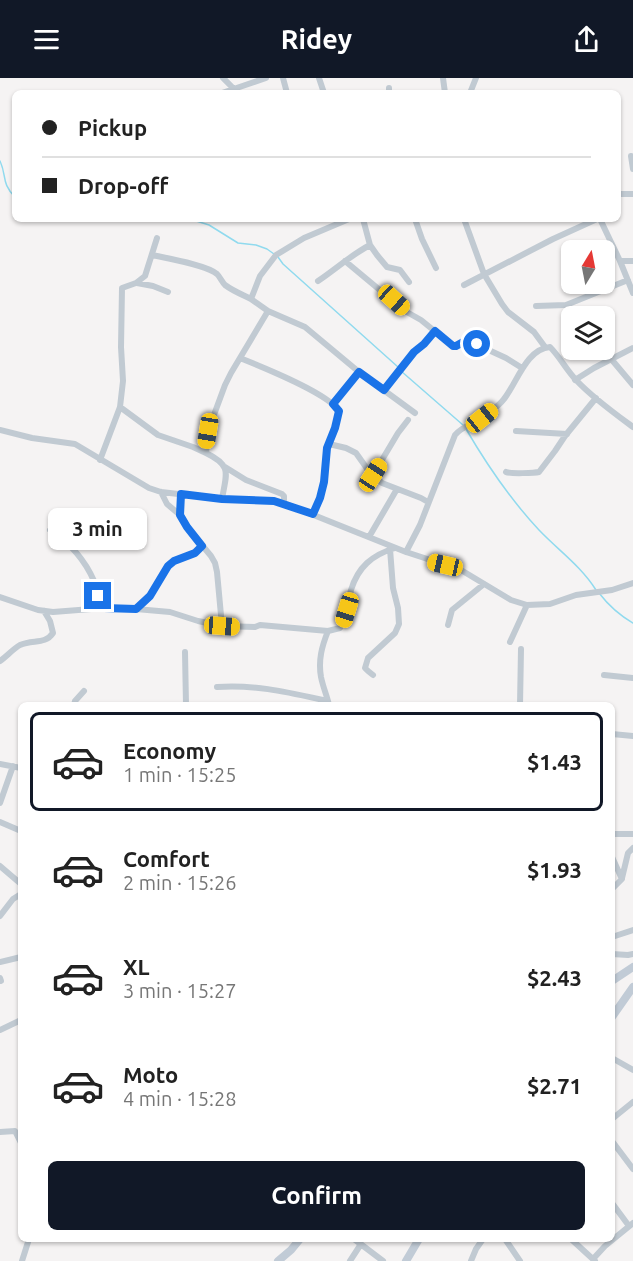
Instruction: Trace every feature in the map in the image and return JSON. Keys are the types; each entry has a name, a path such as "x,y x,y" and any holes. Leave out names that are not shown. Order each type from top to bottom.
{"street":[{"path":"223,78 234,89"},
{"path":"231,90 266,78"},
{"path":"631,156 633,169"},
{"path":"251,299 260,276 276,255 304,238 342,222"},
{"path":"364,222 370,245 387,267 400,270 409,282"},
{"path":"416,222 436,268"},
{"path":"465,222 484,274 502,304 508,312 534,332 545,348"},
{"path":"464,285 592,222"},
{"path":"600,222 633,293"},
{"path":"100,460 120,407 123,381 122,288 136,283 146,274 157,238"},
{"path":"318,281 370,245"},
{"path":"152,255 193,264 217,274 227,287 268,311 305,327 359,372 415,413"},
{"path":"345,261 453,346 469,341 522,368"},
{"path":"620,261 633,261"},
{"path":"536,306 566,305 627,280"},
{"path":"136,283 168,292"},
{"path":"206,453 208,431 225,385 268,311"},
{"path":"384,390 414,352 435,331"},
{"path":"406,552 420,525 458,430 482,418 503,401 518,379 522,368 545,348 550,347 554,351 575,380 632,425"},
{"path":"615,358 633,348"},
{"path":"240,358 298,383 333,404 339,411 326,455 320,498 313,514"},
{"path":"575,380 612,360 633,385"},
{"path":"333,404 359,372"},
{"path":"506,472 536,474 539,472 596,398"},
{"path":"120,407 158,435 206,453 246,480 282,494 284,503"},
{"path":"373,475 408,420"},
{"path":"0,430 32,438 75,444 149,488 161,492 284,503 393,548 461,570 511,600 527,605 550,604 576,595 612,590 633,583"},
{"path":"516,431 567,434"},
{"path":"329,444 356,453 382,483 428,502"},
{"path":"222,499 225,466"},
{"path":"369,537 397,489"},
{"path":"161,492 167,504 180,515 211,556 217,572 222,626"},
{"path":"180,515 181,494"},
{"path":"50,530 75,548 94,581 104,608"},
{"path":"136,609 150,596 168,566 174,561 195,553 202,546"},
{"path":"0,597 38,610 53,612 104,608 136,609 170,612 222,626 255,627 260,625 328,631 340,628 349,604 351,590 359,573 375,556 393,548"},
{"path":"373,675 365,668 367,661 395,633 399,624 393,588 393,548"},
{"path":"448,625 452,610 484,584"},
{"path":"510,642 527,605"},
{"path":"0,661 18,646 28,642 47,640 50,637 53,633 44,611"},
{"path":"328,631 319,664 328,702"},
{"path":"520,702 521,650"},
{"path":"185,652 186,702"},
{"path":"604,675 633,678"},
{"path":"217,687 273,689 324,702"},
{"path":"75,702 84,690"},
{"path":"615,734 633,736"},
{"path":"0,764 18,767"},
{"path":"0,803 13,766"},
{"path":"0,822 18,830"},
{"path":"615,834 633,834"},
{"path":"615,887 621,882 628,853 633,848"},
{"path":"615,863 621,878"},
{"path":"0,866 18,881"},
{"path":"0,916 18,896"},
{"path":"615,937 633,930"},
{"path":"615,954 633,954"},
{"path":"0,962 18,958"},
{"path":"615,979 633,967"},
{"path":"615,1013 633,987"},
{"path":"0,1030 18,1021"},
{"path":"615,1060 633,1070"},
{"path":"615,1117 633,1102"},
{"path":"0,1132 15,1131 18,1137"},
{"path":"615,1145 633,1169"},
{"path":"615,1206 631,1224 615,1238"},
{"path":"22,1261 28,1242"},
{"path":"278,1261 298,1242"},
{"path":"358,1242 383,1261"},
{"path":"406,1261 417,1242"},
{"path":"471,1261 481,1242"},
{"path":"507,1242 519,1261"},
{"path":"574,1242 594,1260 610,1242"},
{"path":"350,1261 361,1244"}],"waterway":[{"path":"0,161 6,183 12,193"},
{"path":"200,222 209,225 238,243 256,245 274,254"},
{"path":"278,257 398,367"},
{"path":"401,371 463,425"},
{"path":"466,429 518,506 583,573 596,590"},
{"path":"599,593 614,610 633,623"}],"route":[{"path":"98,596 104,608 136,609 150,596 168,566 174,561 195,553 202,546 180,515 181,494 282,502 313,514 320,498 327,448 339,411 333,404 359,372 384,390 414,352 435,331 453,346 465,341 477,344"}]}
